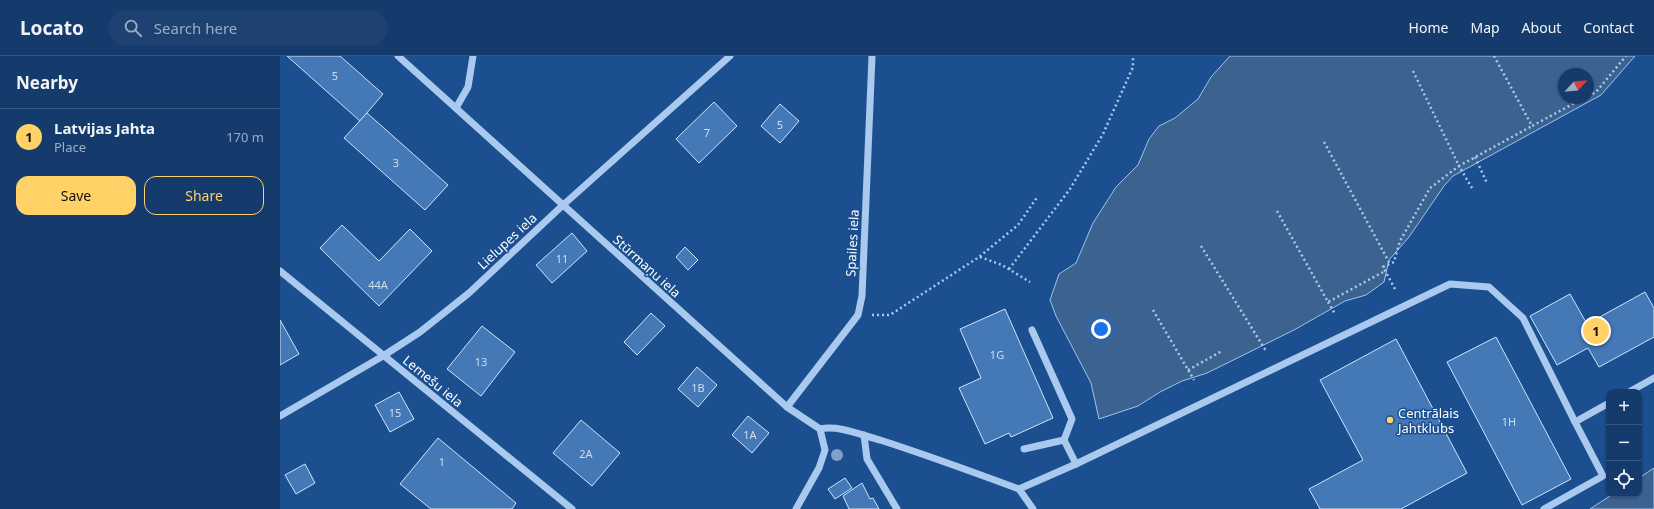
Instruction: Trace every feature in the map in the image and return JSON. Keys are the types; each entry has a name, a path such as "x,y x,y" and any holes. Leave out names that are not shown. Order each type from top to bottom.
{"street":[{"name":"Stūrmaņu iela","path":"398,56 562,206 787,407 820,429"},
{"path":"456,108 468,87 473,56"},
{"name":"Lielupes iela","path":"280,416 383,356 420,332 469,293 562,206 730,56"},
{"name":"Spailes iela","path":"787,407 858,315 862,296 872,56"},
{"name":"Lemešu iela","path":"280,271 572,509"},
{"path":"1020,489 1076,464 1450,284 1490,287 1523,318 1603,476 1544,509"},
{"path":"1032,330 1072,419 1064,440 1076,464"},
{"path":"1634,389 1654,378"},
{"path":"1575,422 1606,405"},
{"path":"796,509 819,468 825,450 820,429 831,427 864,435 917,452 1020,489 1033,509"},
{"path":"864,435 866,459 897,509"},
{"path":"1024,449 1064,440"}],"path":[{"path":"1009,269 1070,189 1103,134 1133,67 1132,56"},
{"path":"1494,56 1532,126"},
{"path":"1594,93 1626,56"},
{"path":"1413,71 1459,166 1472,188"},
{"path":"1395,289 1383,267 1394,262 1400,241 1430,188 1459,166 1573,104"},
{"path":"1324,142 1390,264"},
{"path":"1475,157 1487,183"},
{"path":"858,315 890,315 980,257 1018,225 1038,196"},
{"path":"1277,211 1335,314"},
{"path":"1201,246 1266,351"},
{"path":"980,257 1009,269 1030,282"},
{"path":"1328,302 1385,271"},
{"path":"1153,310 1194,380"},
{"path":"1188,370 1222,351"}],"water":[{"path":"1230,56 1635,56 1601,95 1594,99 1594,68 1558,68 1558,104 1585,104 1453,176 1444,186 1409,237 1389,260 1384,282 1366,295 1345,301 1294,330 1207,373 1182,381 1160,392 1138,406 1099,419 1091,383 1056,316 1050,300 1059,274 1076,263 1093,223 1116,187 1138,165 1149,139 1159,126 1175,118 1198,99 1211,77"},
{"path":"1654,468 1654,509 1590,509 1608,497 1642,497 1642,476"}],"building":[{"path":"287,56 340,56 383,94 360,121"},
{"path":"714,102 737,126 699,163 676,139"},
{"path":"780,104 799,121 780,143 761,126"},
{"path":"367,113 448,185 425,210 344,138"},
{"path":"342,225 379,261 410,229 432,251 379,306 320,248"},
{"path":"572,233 587,251 552,283 536,265"},
{"path":"685,247 698,260 688,270 676,257"},
{"path":"1645,292 1654,308 1654,337 1599,367 1588,348 1557,365 1530,316 1570,294 1587,324"},
{"path":"1005,309 1053,418 1011,437 1009,433 985,444 959,388 981,378 960,329"},
{"path":"651,313 665,326 637,355 624,342"},
{"path":"280,320 299,354 280,365"},
{"path":"482,326 515,352 481,396 447,369"},
{"path":"1496,337 1571,479 1522,505 1447,362"},
{"name":"Centrālais Jahtklubs","path":"1396,339 1467,473 1401,509 1320,509 1309,489 1363,460 1320,380"},
{"path":"697,367 717,385 698,407 678,389"},
{"path":"399,392 414,419 390,432 375,405"},
{"path":"748,416 769,433 752,453 732,435"},
{"path":"581,420 620,453 592,486 553,453"},
{"path":"438,438 516,503 512,509 431,509 400,484"},
{"path":"305,464 315,483 296,494 285,475"},
{"path":"845,478 852,488 835,499 828,489"},
{"path":"862,483 870,499 873,498 879,509 849,509 843,496"}],"place":[{"name":"Latvijas Jahta","path":"1596,331"},
{"name":"Centrālais Jahtklubs","path":"1390,420"}]}
